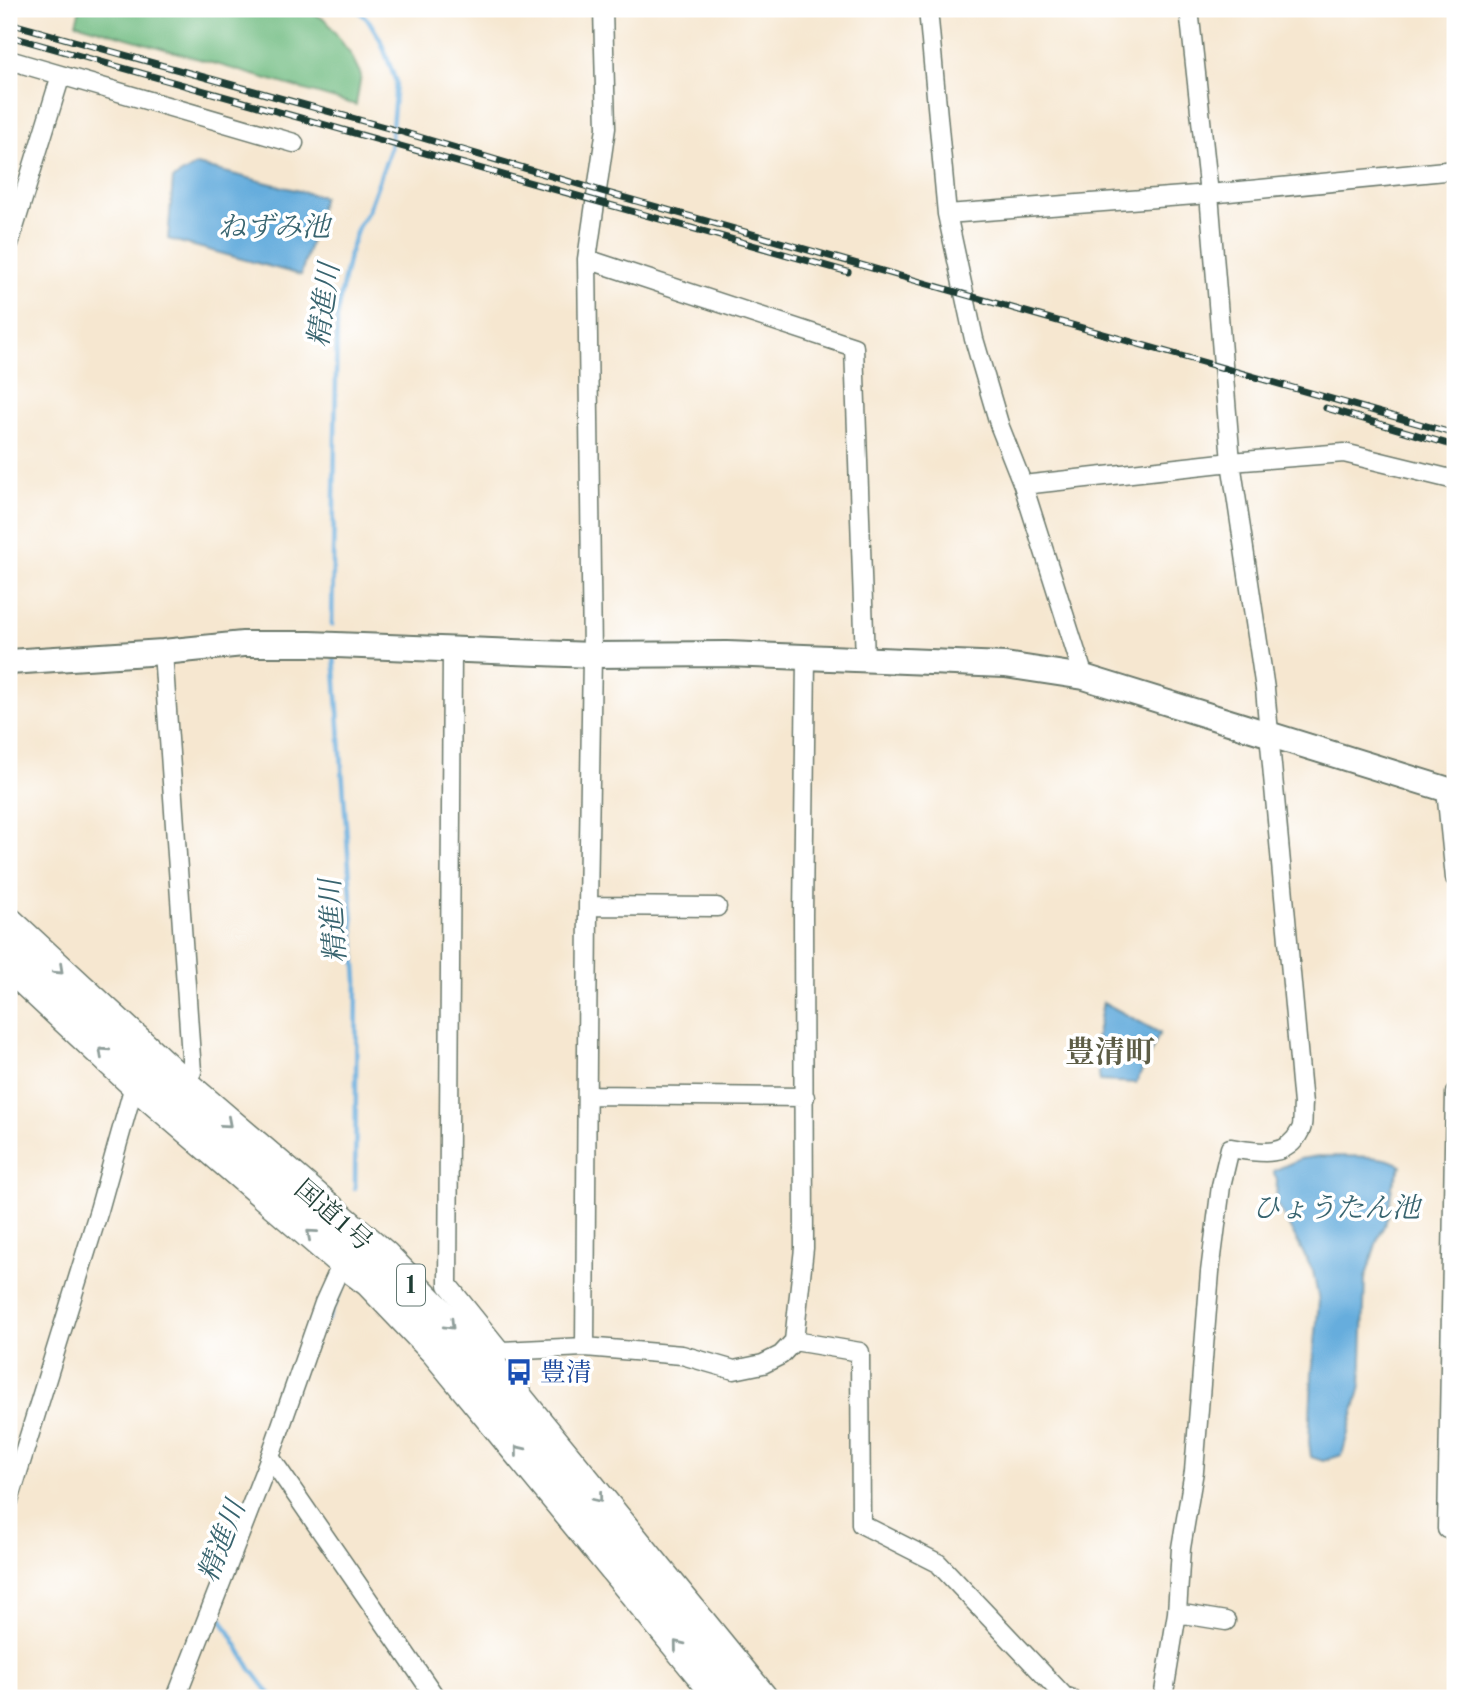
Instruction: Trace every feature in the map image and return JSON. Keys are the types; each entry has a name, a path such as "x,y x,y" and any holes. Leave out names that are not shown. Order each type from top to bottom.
{"highway":[{"name":"国道1号","path":"9,924 182,1084 384,1257 494,1356 761,1698"},
{"name":"国道1号","path":"9,964 135,1082 342,1261 370,1281 437,1351 722,1698"}],"street":[{"path":"585,1347 592,655 587,259 606,128 603,9"},
{"path":"928,9 947,214 974,339 1000,427 1023,485 1084,677"},
{"path":"1163,1698 1177,1613 1181,1548 1194,1471 1210,1272 1221,1186 1230,1148 1268,1154 1286,1148 1301,1130 1303,1104 1265,689 1231,462 1209,194 1189,9"},
{"path":"9,60 294,143"},
{"path":"9,244 61,75"},
{"path":"947,214 1209,194 1455,170"},
{"path":"587,259 854,347 865,660"},
{"path":"1023,485 1231,462 1344,453 1455,480"},
{"path":"9,662 243,644 310,644 452,651 806,657 1005,664 1084,677 1451,791 1455,878"},
{"path":"452,651 448,1285 494,1356 585,1347 682,1355 734,1370 763,1364 781,1355 794,1340 804,1248 803,916 806,657"},
{"path":"163,652 192,1072 182,1084"},
{"path":"588,906 717,907"},
{"path":"9,1501 99,1210 135,1082"},
{"path":"1455,1093 1447,1529 1455,1530"},
{"path":"588,1095 805,1097"},
{"path":"176,1698 270,1457 324,1303 342,1261"},
{"path":"794,1340 860,1352 861,1524 938,1563 1064,1696 1070,1698"},
{"path":"270,1457 436,1698"},
{"path":"1177,1613 1226,1621"}],"green space":[{"path":"80,9 304,9 326,20 351,55 361,75 356,105 76,23"}],"water":[{"name":"ねずみ池","path":"197,165 323,197 301,275 168,239 173,179"},
{"path":"1103,1002 1160,1033 1136,1083 1100,1081 1095,1045"},
{"name":"ひょうたん池","path":"1318,1156 1374,1157 1401,1166 1392,1186 1388,1217 1365,1279 1361,1386 1342,1455 1323,1461 1311,1457 1309,1442 1319,1301 1313,1271 1276,1202 1277,1180 1273,1171 1300,1159"}],"waterway":[{"name":"精進川","path":"332,625 337,313 349,255 358,227 368,211 390,150 396,82 380,39 369,21 357,9"},
{"name":"精進川","path":"334,654 357,980 355,1188"},
{"name":"精進川","path":"327,1320 347,1277"},
{"name":"精進川","path":"219,1607 220,1616 251,1669 273,1698"}],"railway":[{"path":"9,23 399,131 1455,434"},
{"path":"9,36 848,272"},
{"path":"1326,408 1455,446"}],"place":[{"name":"豊清","path":"519,1372"}],"district":[{"name":"豊清町","path":"1110,1052"}]}
